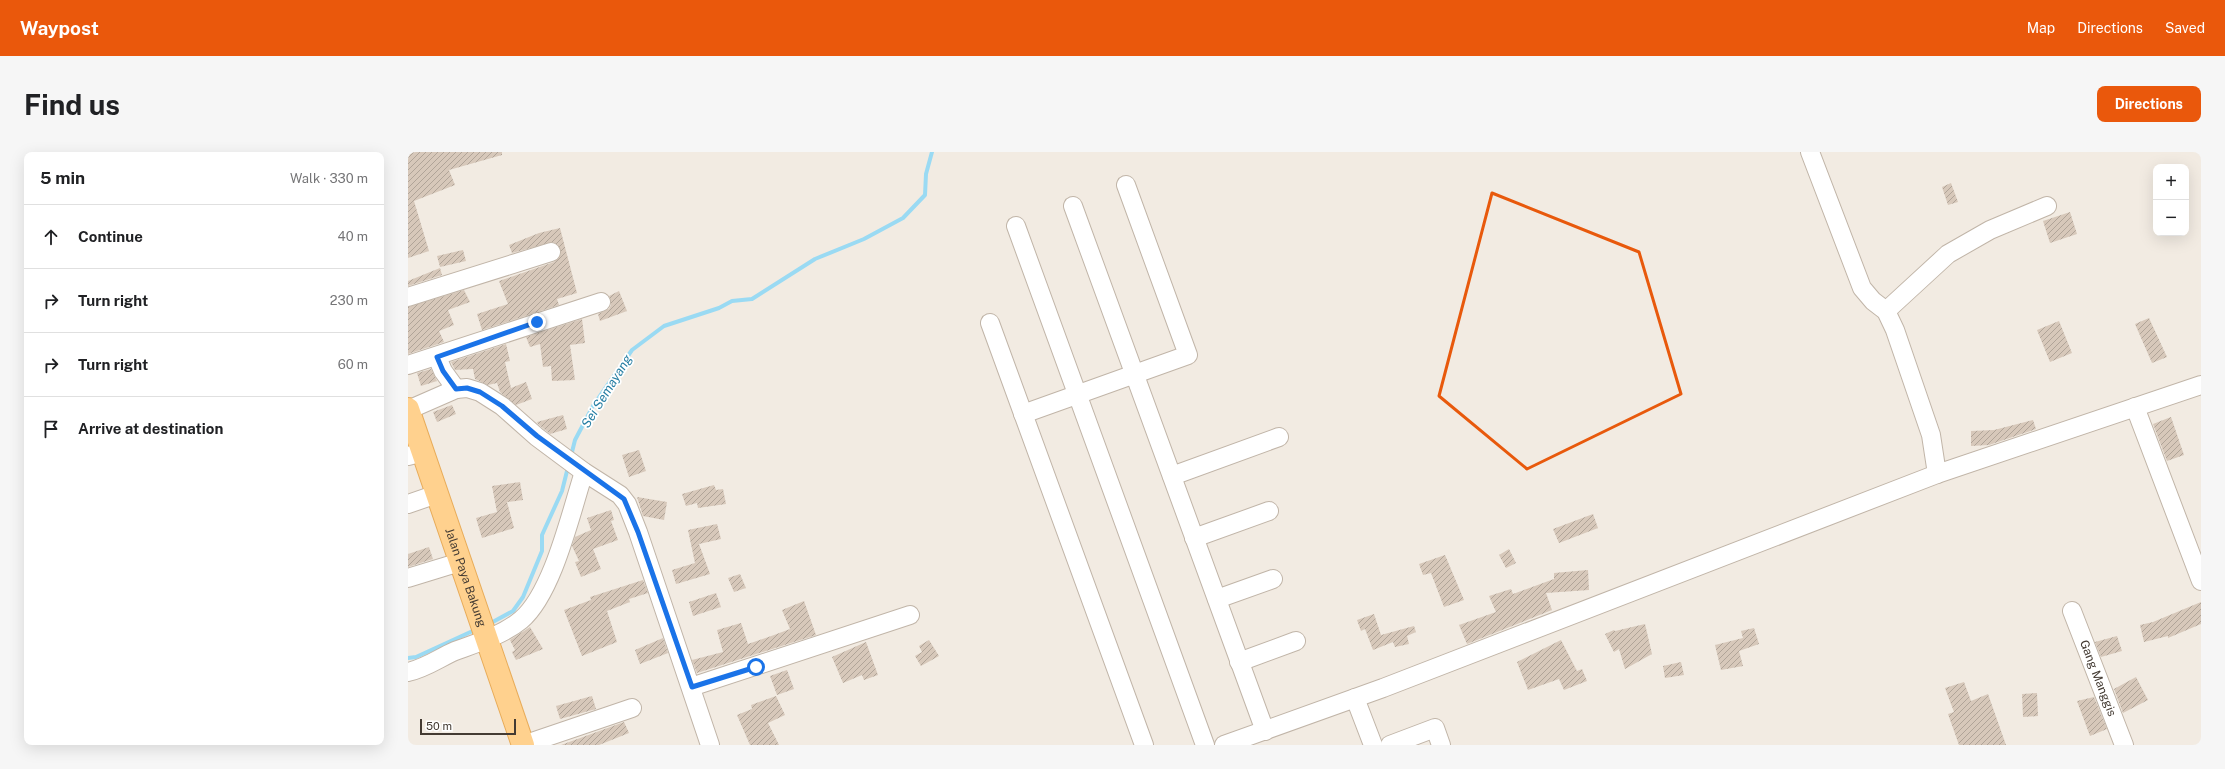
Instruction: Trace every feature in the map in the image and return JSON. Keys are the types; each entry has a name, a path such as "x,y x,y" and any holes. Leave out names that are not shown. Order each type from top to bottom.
{"main road":[{"name":"Jalan Paya Bakung","path":"408,410 415,454 437,494 523,745"}],"street":[{"path":"1810,152 1862,288 1873,301 1886,311 1895,330 1931,435 1941,473"},
{"path":"1023,414 1188,355 1126,186"},
{"path":"1073,206 1265,731"},
{"path":"1886,311 1948,254 1990,230 2047,206"},
{"path":"1016,226 1205,745"},
{"path":"408,297 551,252"},
{"path":"408,365 437,357 481,340 601,302"},
{"path":"990,323 1144,745"},
{"path":"437,357 443,371 456,389"},
{"path":"1224,745 1354,698 1941,473 2201,385"},
{"path":"408,410 456,389 473,390 486,395 502,406 537,436 620,495 627,504 692,687 710,745"},
{"path":"2135,407 2201,581"},
{"path":"1172,476 1279,437"},
{"path":"408,672 421,669 452,653 482,627 517,622 532,607 557,558 576,465"},
{"path":"408,504 437,494"},
{"path":"1194,538 1269,511"},
{"path":"408,578 460,562"},
{"path":"1217,599 1273,579"},
{"name":"Gang Manggis","path":"2072,611 2124,745"},
{"path":"692,687 910,615"},
{"path":"1239,662 1296,641"},
{"path":"1354,698 1373,745"},
{"path":"523,745 632,708"},
{"path":"1390,745 1435,728 1441,745"}],"highlighted area":[{"path":"1492,193 1639,252 1681,394 1527,469 1439,396"}],"building":[{"path":"408,152 502,152 502,155 449,170 455,185 414,201 429,251 408,258"},
{"path":"1951,183 1958,202 1948,205 1942,187"},
{"path":"2070,212 2077,234 2050,243 2043,221"},
{"path":"560,228 577,293 557,299 559,305 482,330 477,314 508,304 499,281 554,262 561,254 558,245 553,242 512,253 509,245 539,233"},
{"path":"463,250 466,261 440,267 437,256"},
{"path":"440,268 442,275 408,286 408,281"},
{"path":"464,290 470,302 448,310 454,325 439,331 444,342 408,354 408,307"},
{"path":"619,291 627,311 600,321 598,314 609,309 611,305 609,296"},
{"path":"2149,318 2167,357 2152,363 2135,324"},
{"path":"582,319 585,343 570,345 575,380 552,381 551,366 543,367 540,344 530,347 526,337"},
{"path":"2059,321 2072,353 2050,362 2037,330"},
{"path":"506,344 510,361 505,362 511,388 526,382 532,399 516,405 500,392 497,383 488,385 475,379 473,369 455,370 451,362"},
{"path":"431,369 437,381 421,386 417,373"},
{"path":"452,405 456,414 437,422 433,412"},
{"path":"563,415 567,429 550,434 537,422"},
{"path":"2171,417 2184,455 2167,461 2153,424"},
{"path":"2033,420 2036,429 1989,445 1971,446 1971,431 1994,430"},
{"path":"639,450 646,471 629,477 622,455"},
{"path":"520,482 523,500 507,502 514,528 482,538 476,518 497,512 492,486"},
{"path":"714,485 716,490 723,489 726,504 698,508 697,503 686,506 682,494"},
{"path":"637,497 667,502 664,520 643,516"},
{"path":"611,510 614,520 611,521 618,540 593,549 601,569 581,577 575,562 579,561 572,546 575,537 591,530 587,518"},
{"path":"1593,514 1598,528 1559,543 1553,529"},
{"path":"717,524 721,539 699,544 710,574 676,584 672,570 695,563 688,530"},
{"path":"429,547 433,559 408,567 408,554"},
{"path":"1509,549 1516,563 1506,568 1499,555"},
{"path":"1445,555 1464,600 1444,607 1431,573 1423,575 1419,564"},
{"path":"1588,570 1589,590 1546,593 1552,610 1467,644 1459,625 1496,612 1489,596 1511,589 1513,594 1554,579 1554,573"},
{"path":"740,574 746,588 734,592 728,578"},
{"path":"643,580 648,593 629,599 630,602 607,611 617,642 582,656 564,610 591,600 590,597"},
{"path":"716,593 721,607 693,616 689,602"},
{"path":"804,601 816,635 697,673 692,660 723,652 717,630 741,623 748,644 790,629 782,610"},
{"path":"2201,602 2201,624 2168,638 2168,636 2144,642 2140,625 2153,622"},
{"path":"1374,614 1381,635 1414,626 1416,632 1407,636 1409,644 1395,647 1393,642 1373,650 1365,629 1361,631 1357,620"},
{"path":"1645,624 1652,654 1625,669 1619,649 1614,652 1605,634 1614,630"},
{"path":"530,627 543,649 516,660 512,652 515,650 510,640"},
{"path":"1754,628 1759,644 1739,651 1743,666 1721,670 1715,645 1743,638 1741,631"},
{"path":"2117,636 2122,651 2101,657 2095,642"},
{"path":"663,638 668,653 640,664 635,650"},
{"path":"929,640 939,656 921,666 915,656 922,652 919,646"},
{"path":"1561,640 1577,671 1582,669 1587,681 1564,690 1559,679 1528,690 1517,662"},
{"path":"866,642 878,675 864,680 862,675 843,683 832,657"},
{"path":"1681,662 1684,675 1665,678 1663,666"},
{"path":"787,670 794,689 777,695 770,676"},
{"path":"2136,677 2148,700 2123,713 2114,689"},
{"path":"1964,682 1971,701 1988,694 2006,745 1959,745 1948,714 1954,712 1945,688"},
{"path":"2037,693 2038,716 2023,717 2022,694"},
{"path":"592,696 596,709 560,719 556,706"},
{"path":"776,696 785,715 768,723 779,745 750,745 737,715 752,709 751,705"},
{"path":"2094,697 2107,729 2090,736 2077,701"},
{"path":"624,722 629,733 599,745 561,745"}],"waterway":[{"name":"Sei Semayang","path":"571,456 575,440 593,406 632,350 664,326 719,308 732,301 752,299 815,259 864,239 903,218 925,195 926,174 932,152"},
{"name":"Sei Semayang","path":"489,624 513,611 523,597 542,551 542,535 562,491 568,467"},
{"name":"Sei Semayang","path":"408,658 416,657 477,629"}],"route":[{"path":"537,322 460,347 437,357 443,371 456,389 467,388 480,392 502,406 537,436 584,472 624,499 638,532 692,687 756,667"}]}
